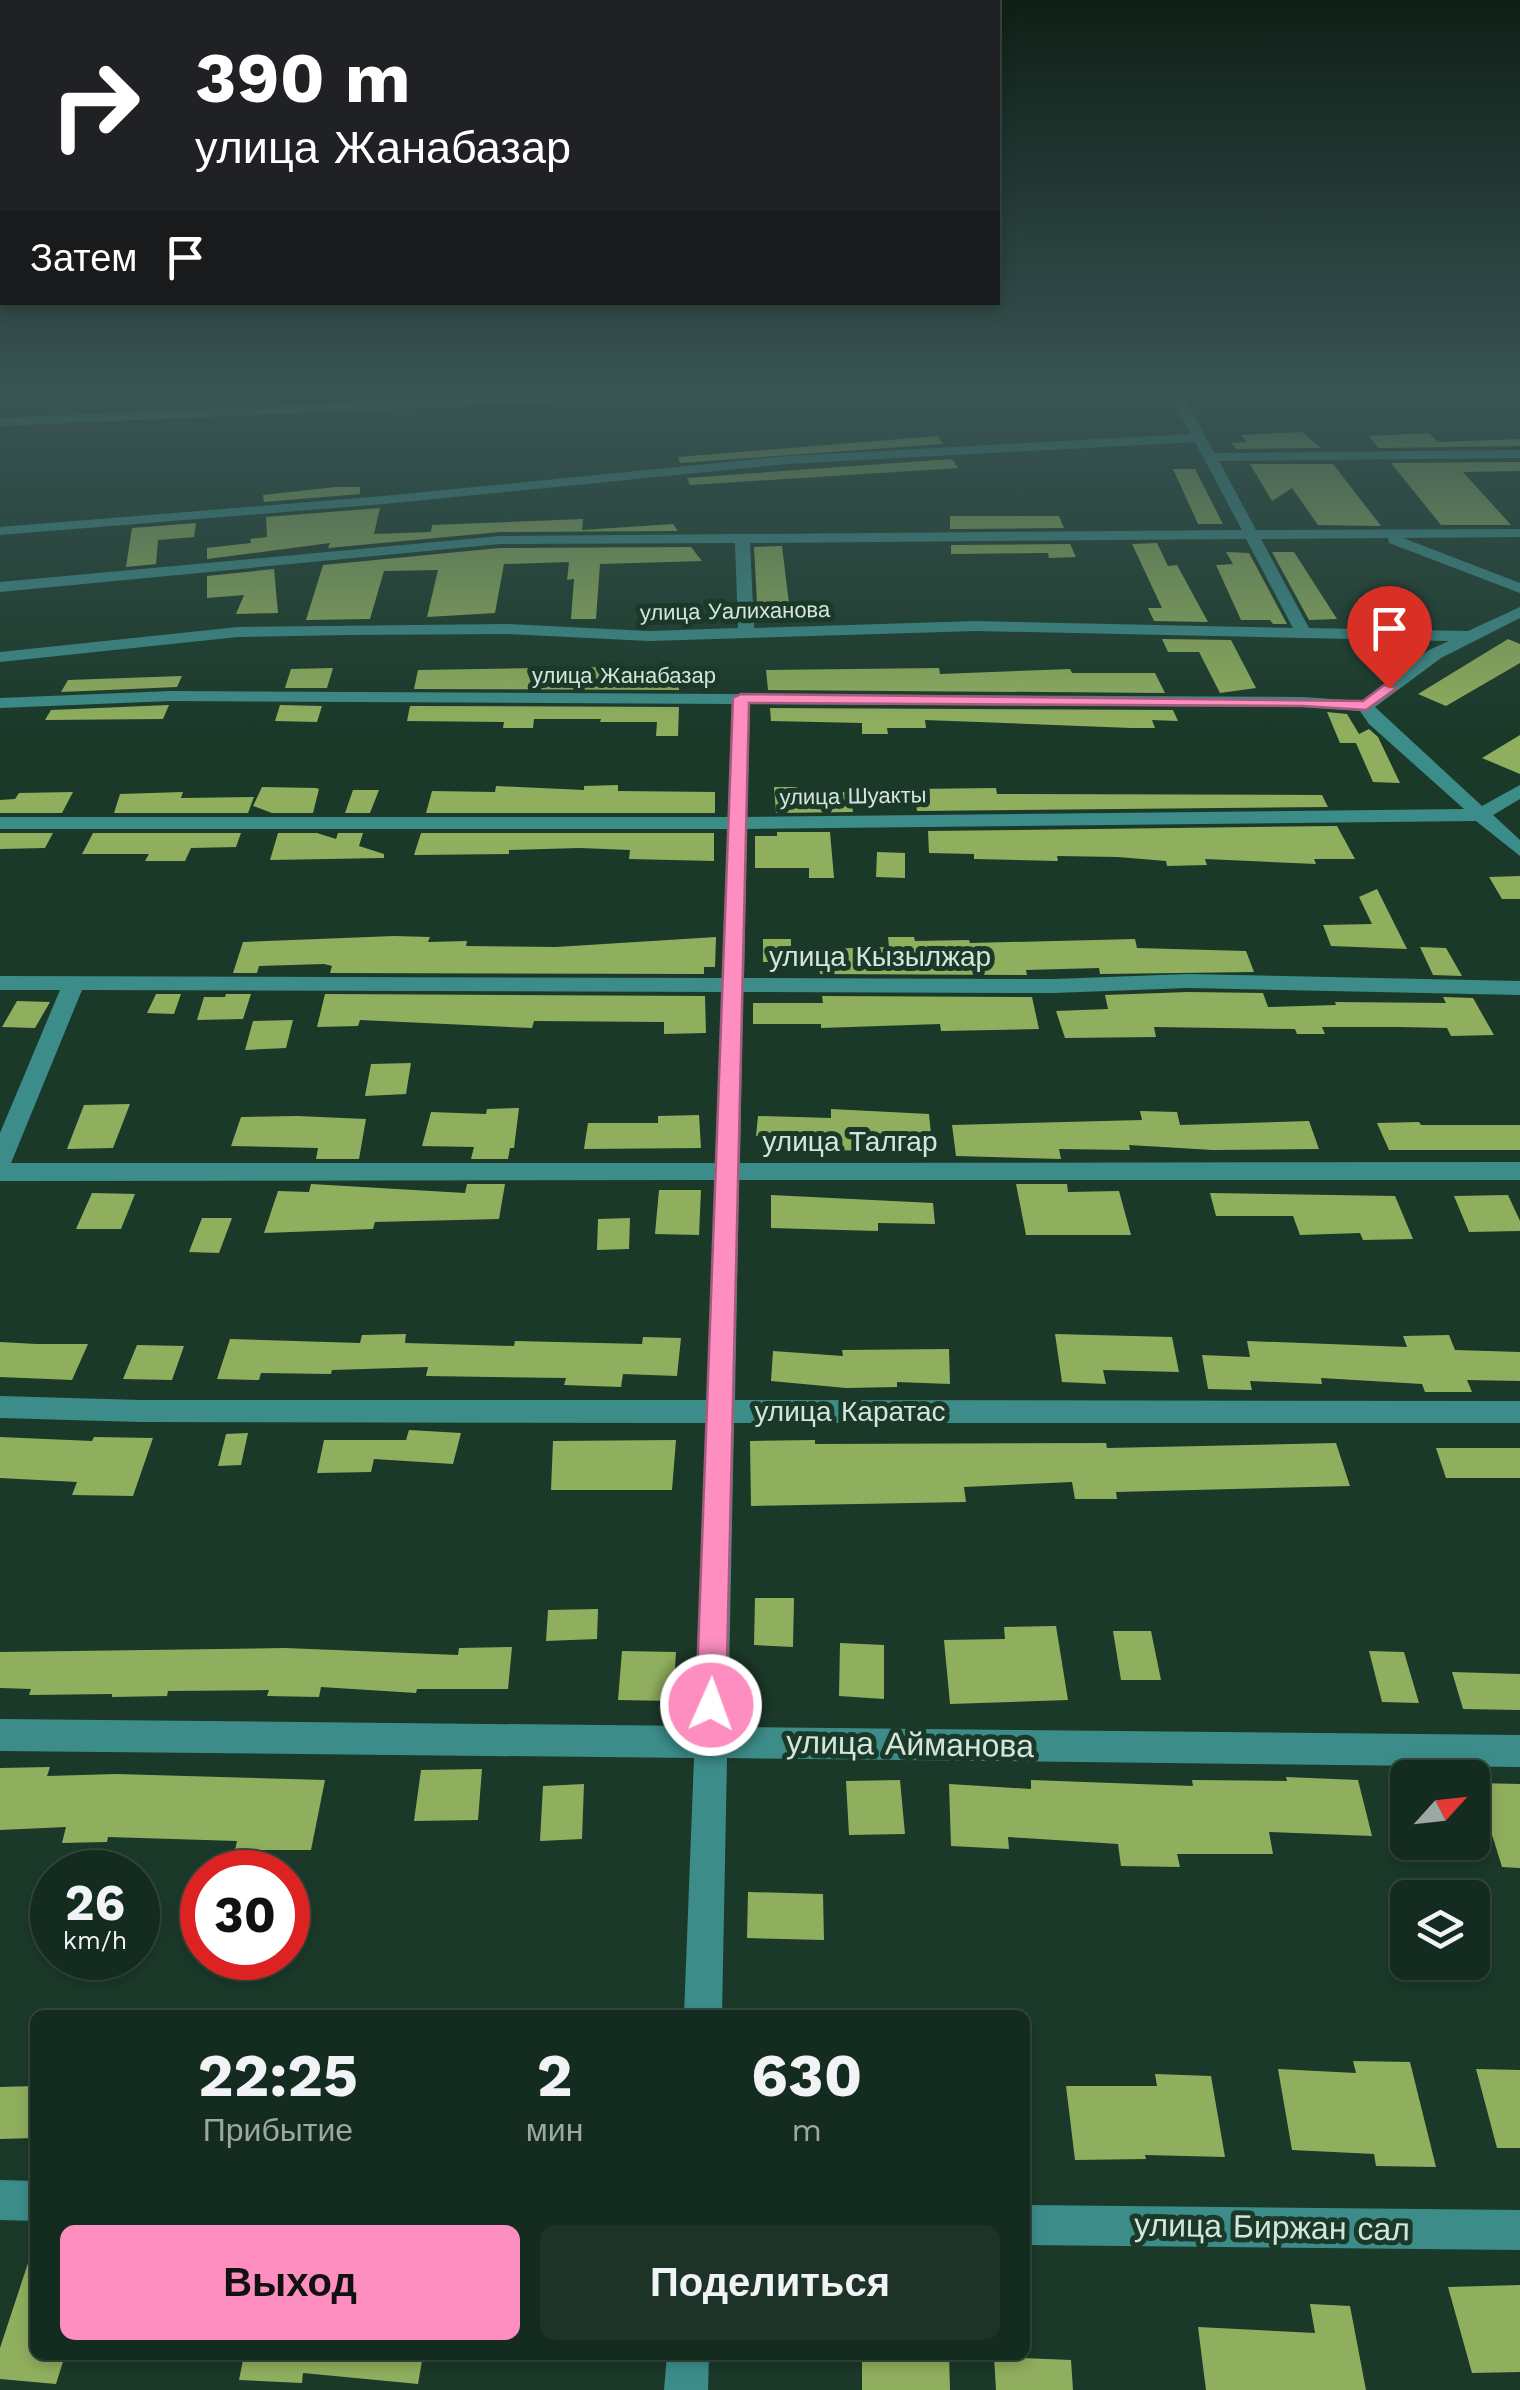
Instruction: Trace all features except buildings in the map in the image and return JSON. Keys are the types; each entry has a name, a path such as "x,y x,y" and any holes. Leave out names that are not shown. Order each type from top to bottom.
{"street":[{"path":"0,531 315,506"},
{"path":"1234,506 1304,633"},
{"path":"0,586 500,540 1520,533"},
{"path":"1379,534 1520,588"},
{"path":"742,537 746,635"},
{"path":"1520,612 1435,654 1366,706 1375,720 1520,850"},
{"name":"улица Уалиханова","path":"0,657 238,632 506,629 746,635 976,626 1472,636"},
{"name":"улица Жанабазар","path":"0,703 171,696 1284,702 1366,706"},
{"path":"702,2010 741,698"},
{"path":"1480,815 1520,791"},
{"name":"улица Шуакты","path":"0,823 1480,815"},
{"path":"0,1162 75,981"},
{"name":"улица Кызылжар","path":"0,983 1054,986 1188,981 1520,988"},
{"name":"улица Талгар","path":"0,1172 1520,1171"},
{"name":"улица Каратас","path":"0,1407 141,1411 1520,1412"},
{"name":"улица Айманова","path":"0,1735 1520,1751"},
{"path":"0,2200 30,2201"},
{"name":"улица Биржан сал","path":"1030,2224 1520,2230"},
{"path":"686,2390 688,2360"}],"route":[{"path":"711,1705 741,698 1303,702 1366,706 1389,688"}]}
